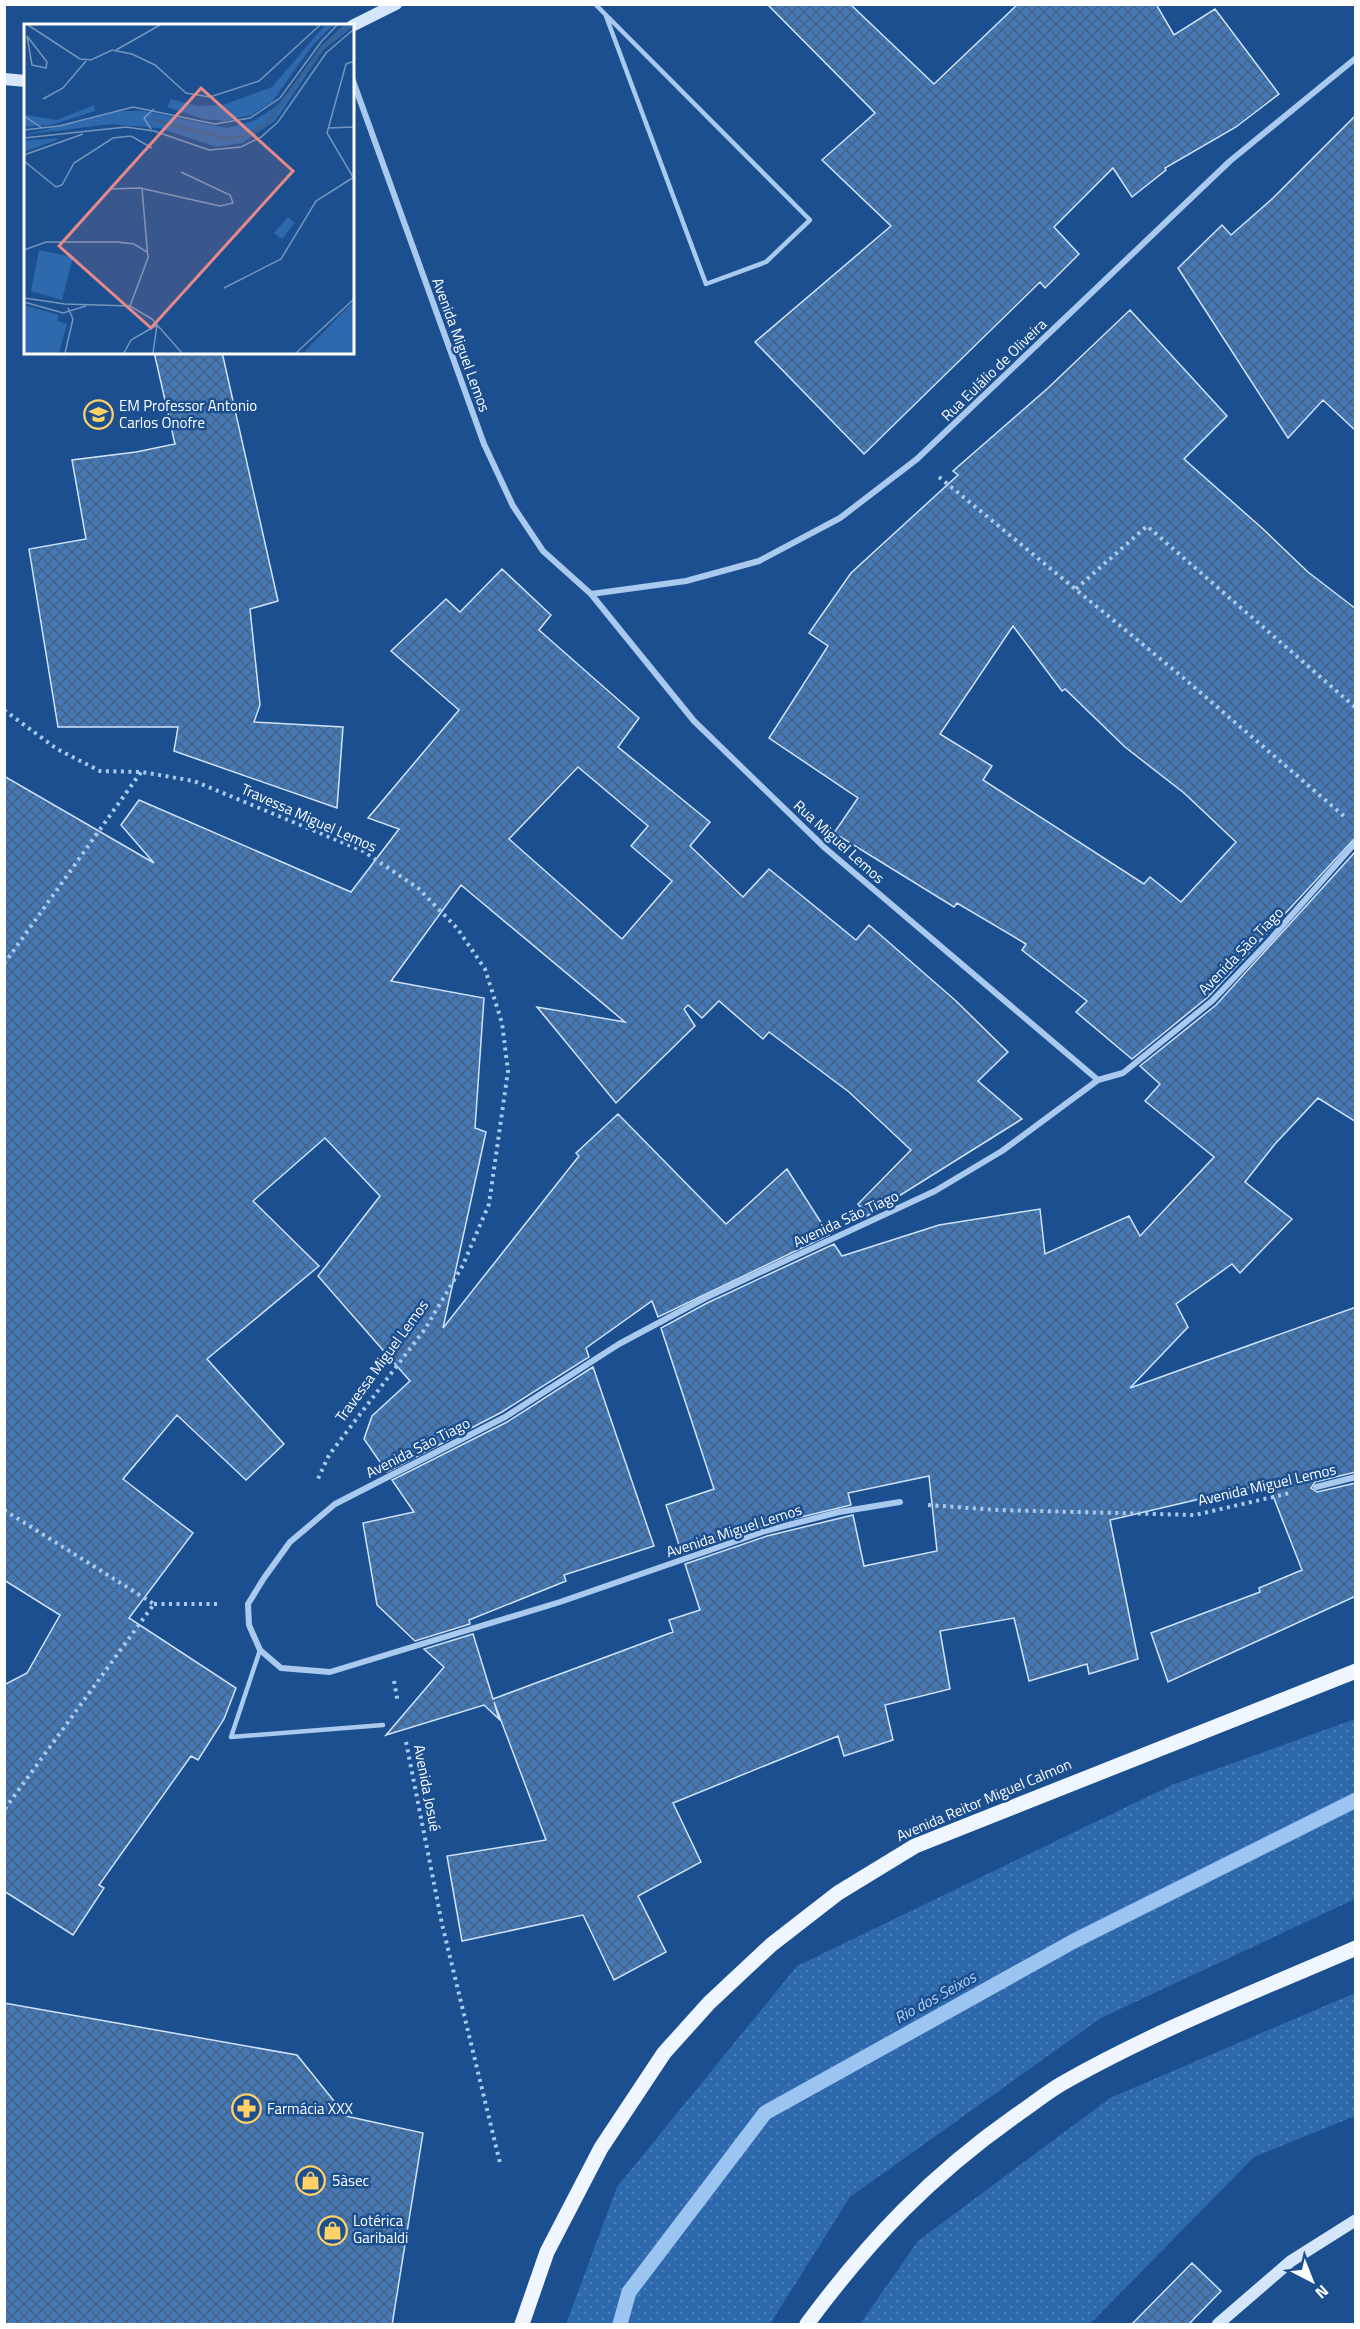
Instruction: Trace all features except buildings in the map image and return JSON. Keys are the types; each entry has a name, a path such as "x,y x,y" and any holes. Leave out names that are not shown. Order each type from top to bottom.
{"main road":[{"path":"354,25 396,4"},
{"path":"4,79 24,81"},
{"name":"Avenida Reitor Miguel Calmon","path":"522,2325 547,2252 601,2148 664,2054 709,2003 771,1945 837,1893 915,1846 1356,1671"},
{"path":"807,2325 843,2275 906,2205 976,2143 1061,2084 1143,2041 1356,1948"},
{"path":"1218,2325 1291,2261 1356,2220"}],"street":[{"name":"Rua Eulálio de Oliveira","path":"591,594 686,581 759,561 840,518 917,459 1230,161 1356,58"},
{"name":"Avenida Miguel Lemos","path":"354,84 484,444 513,506 543,551 591,594"},
{"name":"Rua Miguel Lemos","path":"591,594 640,658 694,721 825,848 1098,1080"},
{"name":"Avenida São Tiago","path":"248,1604 290,1542 335,1504 505,1417 618,1344 705,1298 935,1191 1002,1151 1098,1080 1123,1073 1212,1001 1269,941 1356,842"},
{"name":"Avenida Miguel Lemos","path":"1316,1487 1356,1476"},
{"name":"Avenida Miguel Lemos","path":"248,1604 249,1625 260,1650 281,1668 306,1672 330,1672 389,1656 560,1602 765,1531 838,1512 900,1502"}],"lane":[{"path":"595,4 810,220 766,262 706,284 606,16"},
{"path":"260,1650 231,1737 383,1725"}],"path":[{"path":"917,459 1076,589 1347,818"},
{"path":"1076,589 1147,526 1356,708"},
{"name":"Travessa Miguel Lemos","path":"4,710 57,749 100,771 142,772 194,781 363,851 418,888 457,928 485,969 502,1023 508,1071 489,1204 463,1265 424,1329 329,1455 314,1487"},
{"path":"4,964 142,772"},
{"name":"Avenida Miguel Lemos","path":"900,1502 998,1510 1195,1515 1316,1487"},
{"path":"4,1510 154,1604 248,1604"},
{"path":"4,1810 154,1604"},
{"path":"389,1656 400,1714"},
{"name":"Avenida Josué","path":"405,1738 442,1924 500,2163"}],"shaded area":[{"path":"1355,1719 1355,1899 1101,2018 850,2197 770,2324 566,2324 617,2187 797,1966 1172,1785"},
{"path":"1355,1993 1355,2116 1254,2157 1090,2324 860,2324 918,2241 1110,2098"}],"waterway":[{"name":"Rio dos Seixos","path":"620,2324 629,2292 765,2113 1074,1941 1356,1800"}],"place":[{"name":"EM Professor Antonio Carlos Onofre","path":"98,415"},
{"name":"Farmácia XXX","path":"246,2109"},
{"name":"5àsec","path":"311,2181"},
{"name":"Lotérica Garibaldi","path":"332,2230"}]}
